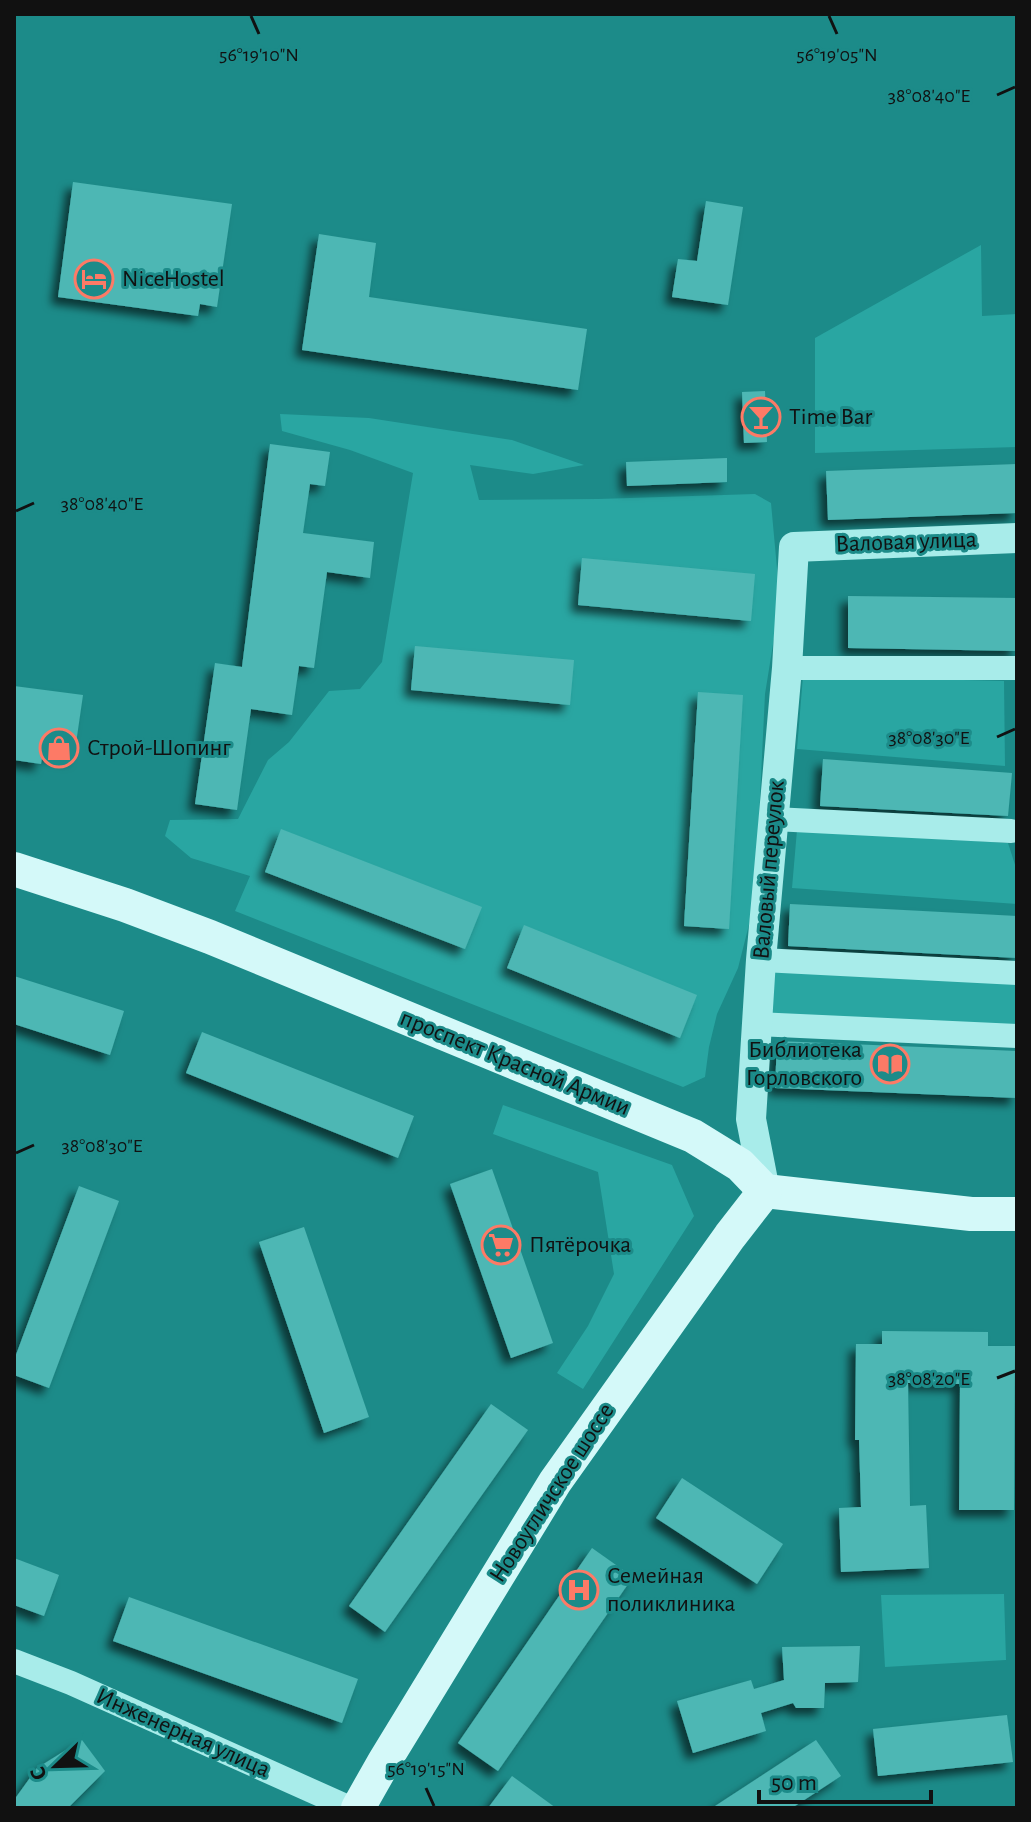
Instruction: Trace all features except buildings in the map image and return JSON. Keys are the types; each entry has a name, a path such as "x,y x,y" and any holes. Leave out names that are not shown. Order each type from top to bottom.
{"main road":[{"name":"проспект Красной Армии","path":"14,869 210,937 693,1136 740,1165 765,1191"},
{"path":"765,1191 971,1214 1017,1214"},
{"name":"Новоугличское шоссе","path":"358,1808 555,1482 765,1191"}],"street":[{"name":"Валовая улица","path":"794,547 1017,538"},
{"name":"Валовый переулок","path":"765,1191 751,1119 794,547"},
{"path":"787,668 1017,668"},
{"path":"774,819 1011,831"},
{"path":"761,960 1017,973"},
{"path":"758,1024 1017,1036"},
{"name":"Инженерная улица","path":"14,1661 71,1683 350,1808"}],"green space":[{"path":"981,245 982,316 1017,314 1017,447 815,453 815,338"},
{"path":"280,414 369,418 512,440 584,465 533,474 470,465 479,500 755,494 771,503 780,601 765,694 755,901 738,968 717,1014 705,1077 683,1087 235,911 250,876 191,858 165,836 170,820 238,819 268,760 289,742 329,691 360,689 382,662 413,473 350,450 282,431"},
{"path":"803,676 1004,681 1005,766 797,749"},
{"path":"797,830 1008,843 1017,871 1017,904 792,888"},
{"path":"772,972 1017,978 1017,1028 771,1017"},
{"path":"503,1105 672,1165 694,1216 583,1389 557,1373 588,1326 614,1274 598,1172 493,1134"},
{"path":"1004,1594 1006,1660 885,1667 881,1595"}],"place":[{"name":"NiceHostel","path":"94,279"},
{"name":"Time Bar","path":"761,417"},
{"name":"Строй-Шопинг","path":"59,748"},
{"name":"Библиотека Горловского","path":"890,1064"},
{"name":"Пятёрочка","path":"501,1245"},
{"name":"Семейная поликлиника","path":"579,1590"}]}
